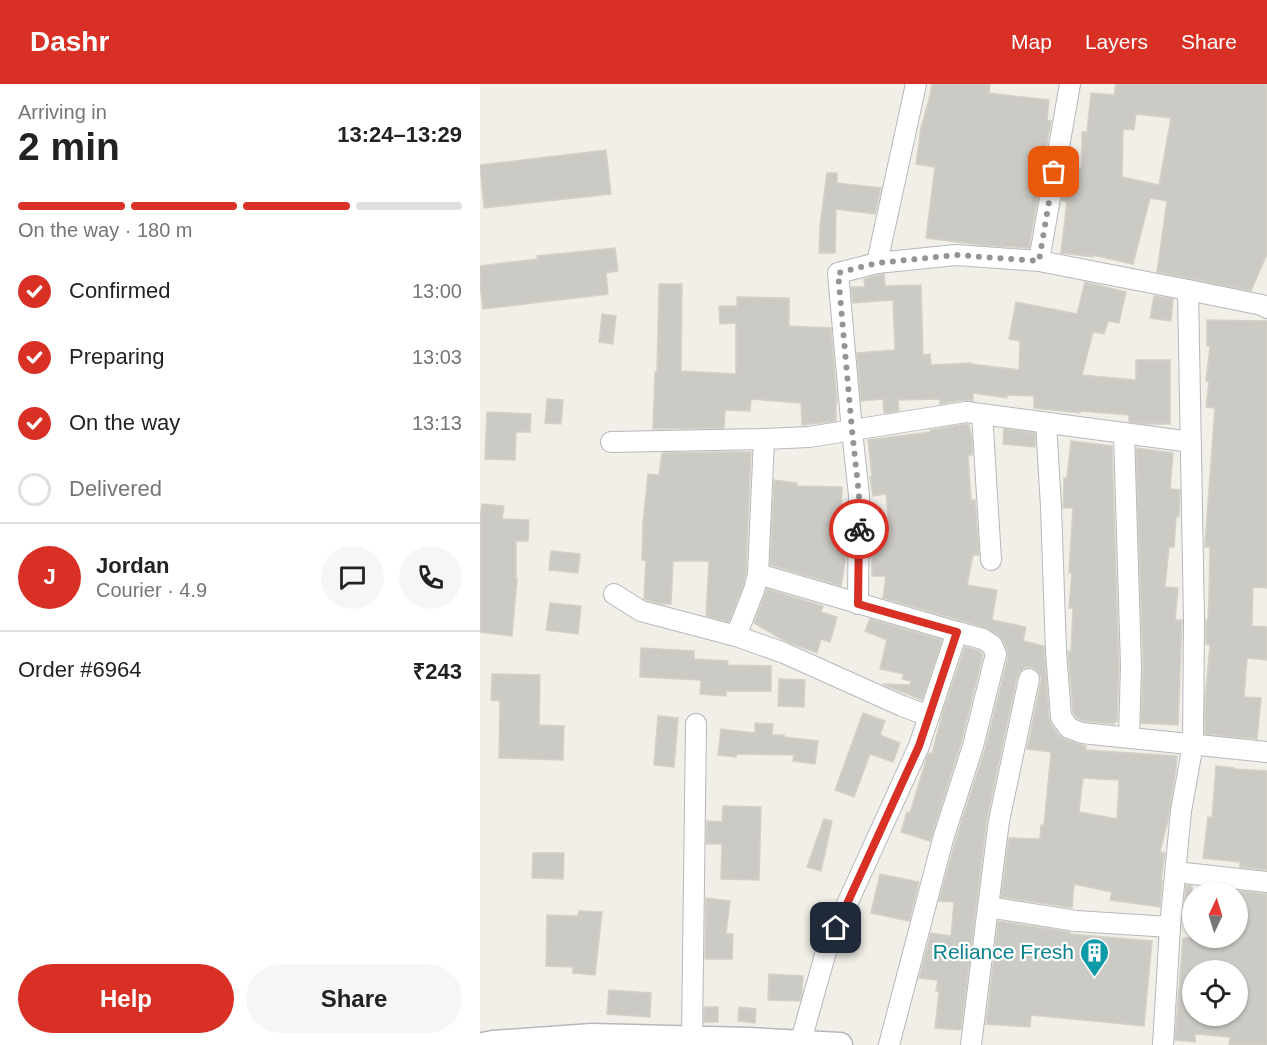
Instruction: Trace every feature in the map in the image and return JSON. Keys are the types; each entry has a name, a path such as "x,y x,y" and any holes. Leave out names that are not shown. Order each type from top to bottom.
{"street":[{"path":"877,263 916,84"},
{"path":"1039,261 1070,84"},
{"path":"858,604 859,495 838,273 877,263 956,255 1039,261 1265,303"},
{"path":"1162,1045 1181,811 1193,744 1194,620 1188,290"},
{"path":"611,442 809,437 966,412 1191,442"},
{"path":"982,414 991,560"},
{"path":"1046,423 1061,717 1069,728 1082,733 1267,752"},
{"path":"1124,433 1131,667 1129,737"},
{"path":"736,636 758,574 764,439"},
{"path":"758,574 983,639 992,645 996,654 973,746 943,839 889,1045"},
{"path":"614,594 641,611 736,636 784,653 929,716"},
{"path":"800,1044 827,948 919,746 957,632"},
{"path":"971,1045 999,820 1029,679"},
{"path":"692,1038 696,724"},
{"path":"1176,872 1267,882"},
{"path":"988,907 1076,921 1170,927"},
{"path":"483,1045 592,1036 840,1045"}],"building":[{"path":"932,84 990,84 989,93 1049,100 1047,121 1051,121 1029,248 926,238 935,167 916,164 921,128"},
{"path":"1116,84 1267,84 1267,254 1251,291 1157,272 1167,201 1150,198 1133,264 1093,255 1093,257 1061,253 1067,201 1062,200 1068,166 1082,168 1082,132 1087,132 1091,93 1114,95","holes":["1136,114 1171,118 1159,185 1122,177 1123,129 1134,130"]},
{"path":"606,150 611,194 484,208 480,165"},
{"path":"827,173 837,173 837,183 881,188 875,214 836,209 835,253 819,253 820,226"},
{"path":"615,248 618,271 606,273 608,294 483,309 480,266 538,259 537,256"},
{"path":"884,274 885,286 921,285 923,355 930,354 931,365 971,363 1019,370 1020,341 1009,339 1016,302 1077,314 1085,282 1126,292 1119,323 1108,321 1104,334 1093,332 1082,375 1136,380 1136,360 1170,360 1170,424 1129,422 1129,415 1034,408 1034,396 1007,395 1007,398 973,393 973,401 964,400 940,404 940,399 898,400 899,411 884,413 883,399 861,401 857,353 895,350 893,300 853,303 851,287 865,287 864,279"},
{"path":"659,284 682,284 681,371 736,374 736,323 720,324 719,306 737,306 737,297 789,298 789,326 831,328 837,402 836,421 802,425 801,403 751,399 750,411 725,410 724,428 653,429"},
{"path":"1154,296 1173,299 1171,321 1150,318"},
{"path":"602,314 616,316 613,344 599,342"},
{"path":"1207,320 1267,321 1267,588 1253,587 1252,626 1267,627 1267,660 1247,658 1244,697 1261,698 1257,739 1205,734 1205,700 1210,645 1206,644 1206,620 1208,620 1210,547 1205,547 1205,544 1215,408 1206,407 1210,346 1207,346"},
{"path":"547,399 563,400 561,424 545,423"},
{"path":"487,412 531,414 530,432 516,432 515,460 485,459"},
{"path":"969,425 972,440 972,455 968,455 971,500 975,500 979,555 973,555 967,585 997,590 992,620 1026,627 1023,641 1044,646 1049,718 1059,735 1064,739 1086,746 1086,750 1177,756 1168,820 1160,852 1165,853 1160,907 1110,900 1112,892 1074,884 1072,908 1001,897 1009,838 1040,839 1041,825 1044,826 1051,752 1027,749 1041,676 1032,667 1026,667 1020,671 987,819 961,1030 935,1028 938,980 919,978 931,933 951,936 954,902 939,901 985,749 1008,657 1007,650 999,635 986,628 883,598 886,576 872,576 872,557 870,557 871,536 890,537 886,494 873,496 868,440 931,432 930,430","holes":["1083,778 1119,780 1117,819 1079,812"]},
{"path":"1004,429 1035,433 1035,447 1003,444"},
{"path":"1071,441 1112,446 1119,667 1117,722 1114,724 1085,721 1077,718 1073,713 1068,651 1071,652 1073,608 1069,608 1072,573 1069,573 1073,508 1063,508 1064,478 1067,478"},
{"path":"1136,448 1173,453 1170,489 1180,490 1179,517 1176,517 1174,547 1169,547 1165,587 1178,588 1175,620 1182,620 1178,725 1141,723 1143,667"},
{"path":"751,452 746,572 729,622 706,616 709,561 673,561 671,604 661,604 644,599 646,560 642,560 643,523 648,474 659,475 662,453"},
{"path":"774,480 797,483 797,486 842,487 840,535 847,535 841,586 770,565"},
{"path":"482,504 504,506 502,519 529,520 528,541 516,541 517,579 512,636 480,632"},
{"path":"551,551 580,554 578,573 549,570"},
{"path":"767,589 823,606 821,612 837,617 830,642 821,639 817,653 783,640 754,623"},
{"path":"550,603 581,606 578,634 546,630"},
{"path":"870,619 942,640 922,700 882,684 910,685 911,681 902,679 904,674 880,669 887,640 865,631"},
{"path":"965,647 978,650 983,655 961,743 930,841 901,832 907,812 910,813 927,757 929,753 932,754 944,708"},
{"path":"641,648 694,651 694,659 728,661 727,665 771,666 771,691 726,691 726,696 700,694 701,680 640,677"},
{"path":"492,674 540,675 539,725 564,726 563,760 499,758 500,701 491,700"},
{"path":"779,679 805,680 804,707 778,706"},
{"path":"863,713 885,721 880,735 900,743 893,762 870,754 854,797 835,790"},
{"path":"658,716 678,718 674,767 654,765"},
{"path":"755,723 773,724 772,735 818,741 815,764 793,761 794,755 736,754 736,757 718,755 721,729 755,733"},
{"path":"1216,766 1267,771 1267,870 1240,867 1240,862 1203,858 1208,817 1212,818"},
{"path":"723,806 761,807 759,880 721,879 722,844 706,844 707,821 722,822"},
{"path":"824,819 832,821 821,871 807,867"},
{"path":"533,853 564,853 563,879 532,878"},
{"path":"880,874 919,882 909,921 871,913"},
{"path":"1248,892 1267,894 1267,1045 1229,1045 1230,1037 1195,1034 1195,1042 1175,1040 1182,948 1248,948"},
{"path":"706,898 730,901 726,934 733,934 732,959 705,959"},
{"path":"579,911 602,912 595,975 573,973 573,967 546,966 547,915 578,916"},
{"name":"Reliance Fresh","path":"998,921 1070,932 1070,934 1152,941 1144,1026 1031,1015 1030,1027 986,1024"},
{"path":"769,974 803,976 800,1001 768,1000"},
{"path":"609,990 651,993 650,1017 607,1014"},
{"path":"704,1007 718,1007 718,1022 704,1022"},
{"path":"739,1007 756,1009 755,1023 738,1021"}],"way so far":[{"path":"859,529 859,495 838,273 877,263 956,255 1039,261 1054,172"}],"place":[{"name":"Reliance Fresh","path":"1095,978"}],"route":[{"path":"836,928 919,746 957,632 858,604 859,529"}]}
